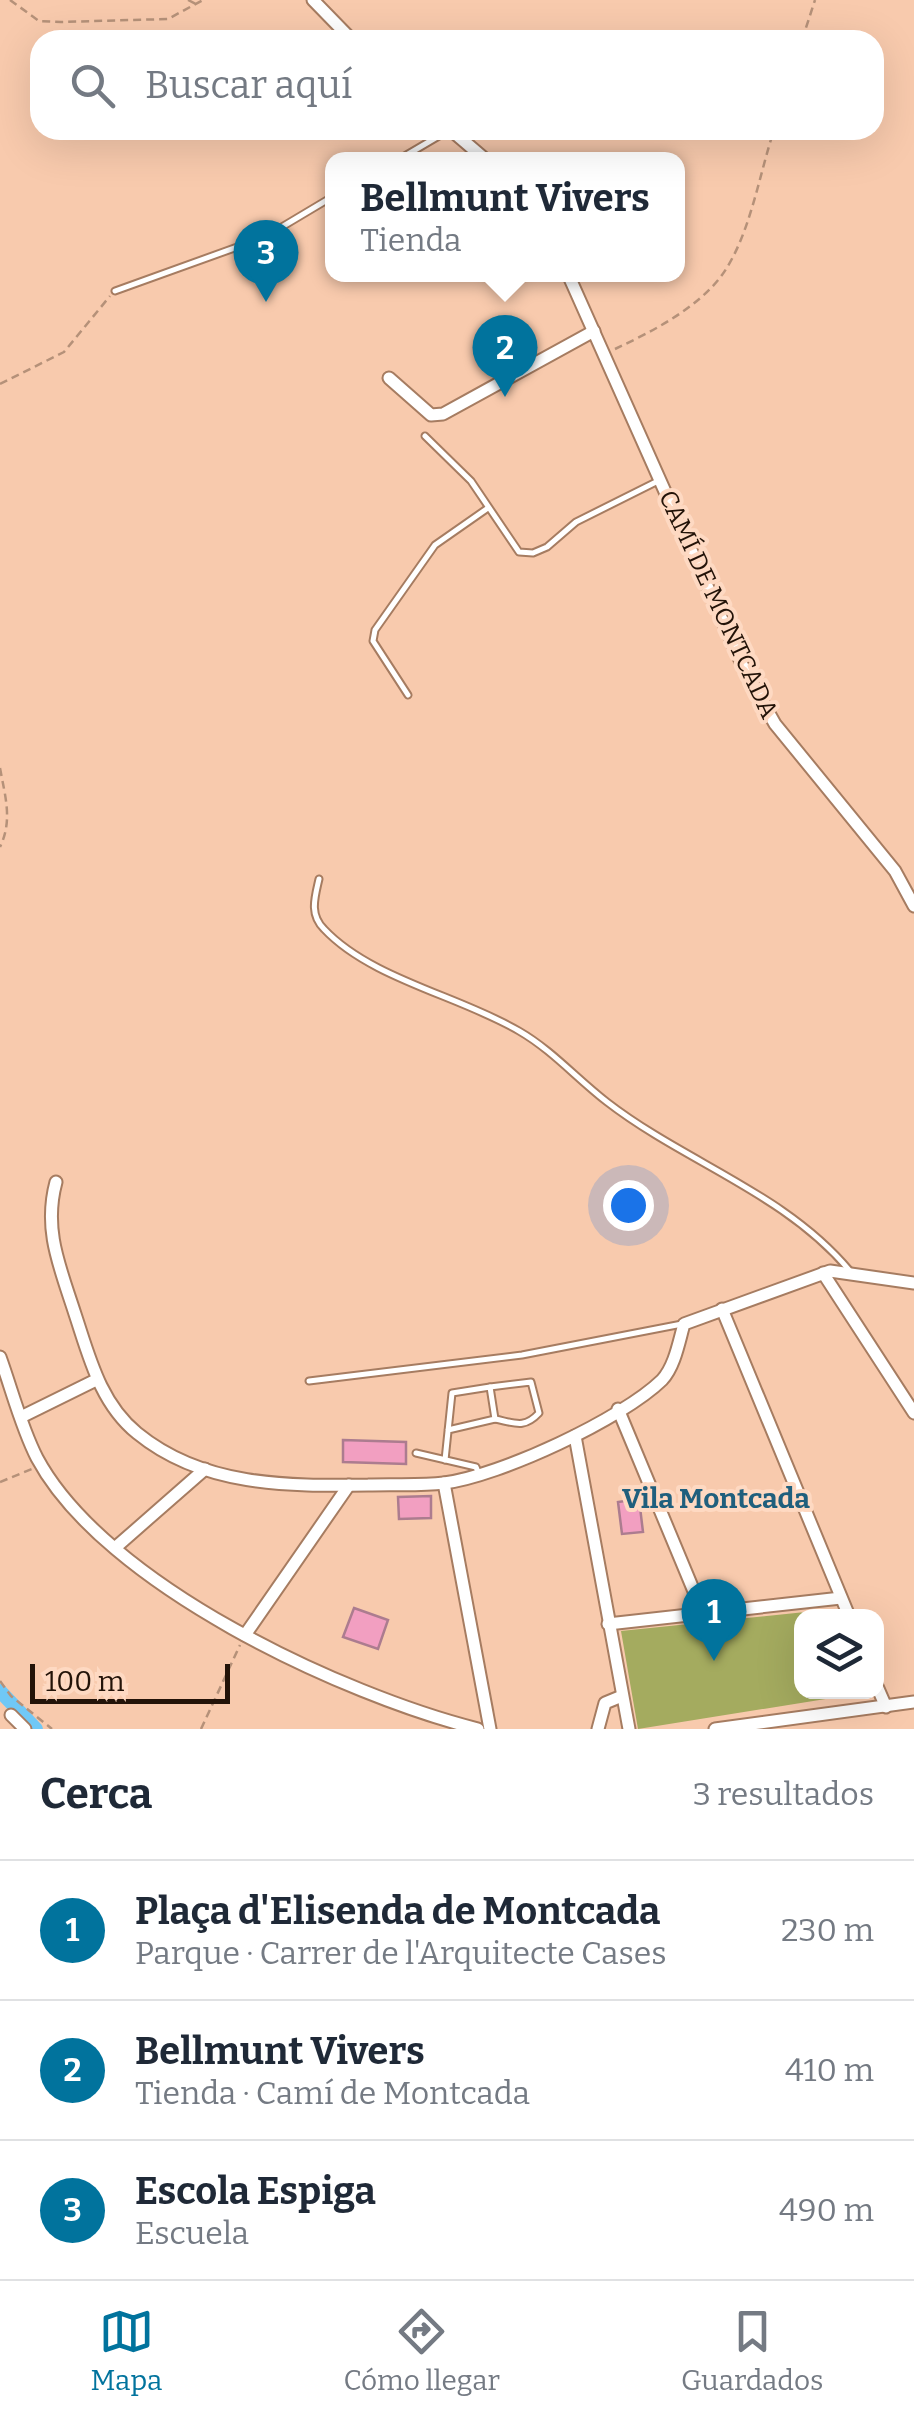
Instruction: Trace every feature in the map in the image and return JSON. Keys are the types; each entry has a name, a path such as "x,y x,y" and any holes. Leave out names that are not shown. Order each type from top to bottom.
{"street":[{"path":"313,0 342,30"},
{"name":"CAMÍ DE MONTCADA","path":"572,282 745,671 776,724 895,871 914,906"},
{"path":"390,378 431,415 443,414 594,331"},
{"path":"56,1182 48,1214 96,1380 134,1431 205,1469 264,1484 444,1483 479,1475 575,1436 662,1380 684,1324 823,1273 850,1271 914,1282"},
{"path":"823,1273 914,1412"},
{"path":"722,1309 846,1609"},
{"path":"0,1357 42,1465 82,1515 116,1547 245,1635 309,1671 417,1714 478,1729"},
{"path":"21,1417 96,1380"},
{"path":"618,1408 704,1613"},
{"path":"575,1436 629,1729"},
{"path":"116,1547 205,1469"},
{"path":"444,1483 490,1729"},
{"path":"245,1635 349,1485"},
{"path":"608,1624 841,1598"},
{"path":"598,1729 605,1703 622,1696"},
{"path":"883,1699 886,1707"},
{"path":"716,1729 914,1702"},
{"path":"11,1714 25,1729"}],"lane":[{"path":"115,292 265,237 325,202"},
{"path":"425,436 472,481 519,552 533,554 576,522 660,480"},
{"path":"408,695 372,640 375,630 436,545 488,508"},
{"path":"319,879 315,916 323,928 358,956 517,1030 608,1103 778,1206 826,1242 850,1271"},
{"path":"309,1381 522,1355 684,1324"},
{"path":"445,1460 448,1430 452,1393 531,1382 539,1413 529,1424 494,1419 448,1430"},
{"path":"490,1387 494,1419"},
{"path":"416,1453 476,1468 479,1475"}],"path":[{"path":"10,0 39,21 60,22 168,20 203,0"},
{"path":"188,0 198,4"},
{"path":"805,30 815,0"},
{"path":"604,354 678,314 722,275 742,230 771,140"},
{"path":"0,384 64,352 115,292"},
{"path":"0,768 8,813 8,829 0,847"},
{"path":"0,1482 42,1465"},
{"path":"201,1729 245,1635"},
{"path":"0,1681 11,1696 52,1729"}],"green space":[{"path":"794,1613 794,1699 825,1699 638,1729 621,1631"}],"building":[{"path":"343,1440 406,1442 406,1464 343,1462"},
{"path":"431,1496 431,1518 399,1519 398,1497"},
{"path":"639,1499 643,1532 622,1534 618,1502"},
{"path":"354,1608 388,1620 378,1649 343,1637"}],"waterway":[{"path":"0,1691 36,1729"}],"place":[{"name":"Escola Espiga","path":"266,302"},
{"name":"Bellmunt Vivers","path":"505,397"},
{"name":"Plaça d'Elisenda de Montcada","path":"714,1661"}],"district":[{"name":"Vila Montcada","path":"716,1498"}]}
